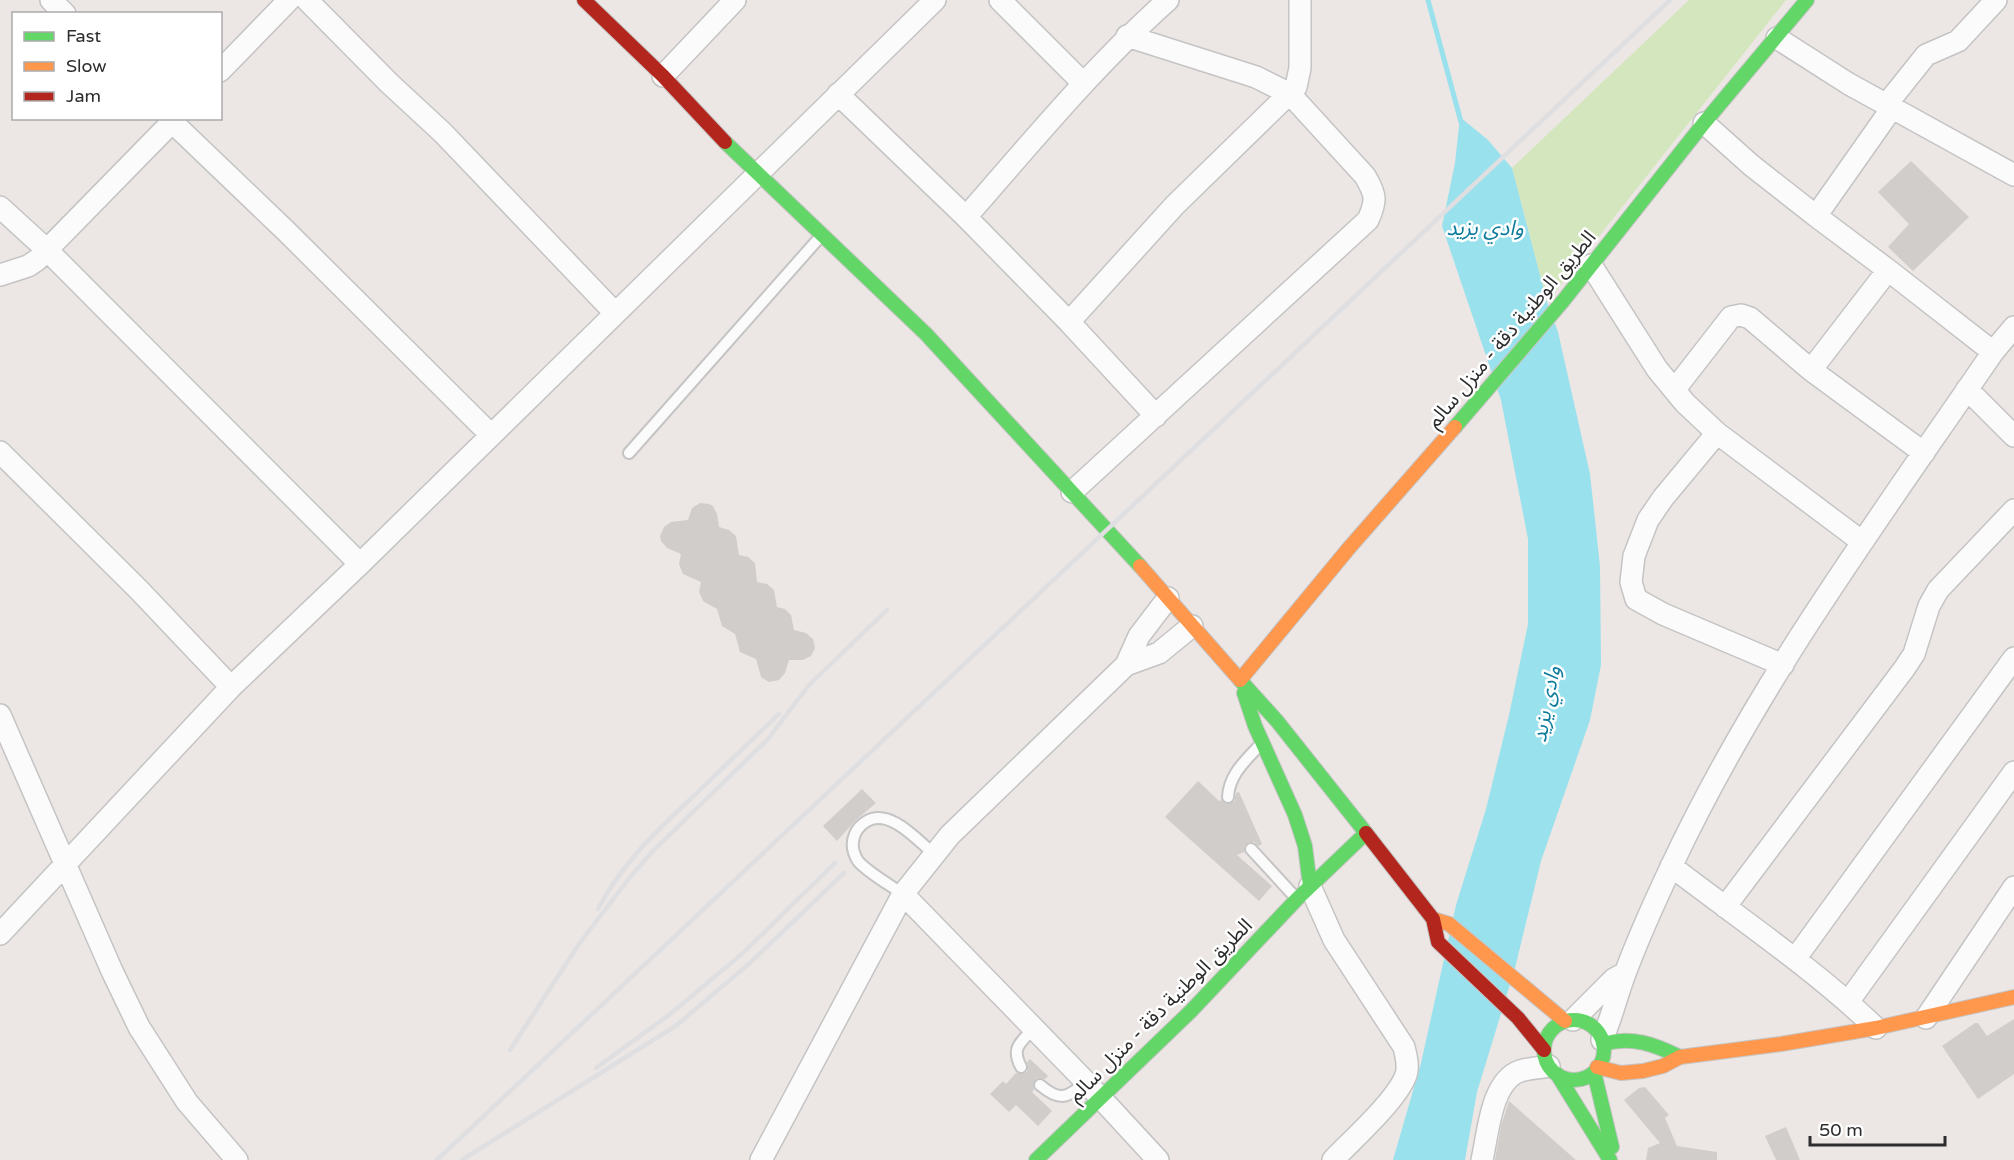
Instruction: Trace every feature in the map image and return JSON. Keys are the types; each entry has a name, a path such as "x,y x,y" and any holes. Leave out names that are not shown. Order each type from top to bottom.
{"main road":[{"path":"584,0 663,76 756,173 926,334 1072,492 1277,721 1433,919 1438,942 1506,1006 1550,1063 1610,1160"},
{"name":"الطريق الوطنية دقة - منزل سالم","path":"1240,680 1342,557 1563,301 1704,123 1807,0"},
{"path":"1240,680 1262,743 1287,794 1299,825 1307,858 1303,892"},
{"name":"الطريق الوطنية دقة - منزل سالم","path":"1036,1160 1093,1090 1191,1011 1303,892 1366,833"},
{"path":"1433,919 1449,924 1514,980 1569,1021"},
{"path":"1596,1069 1630,1073 1663,1066 1680,1057 1781,1044 1876,1028 2014,997"},
{"path":"1569,1021 1587,1023 1598,1033 1602,1042 1602,1060 1596,1069 1586,1077 1576,1079 1566,1078 1550,1063 1545,1041 1556,1025 1569,1021"},
{"path":"1602,1042 1640,1040 1655,1044 1680,1057"},
{"path":"1596,1069 1605,1123 1617,1160"}],"street":[{"path":"51,0 63,12"},
{"path":"222,69 289,0"},
{"path":"307,0 389,83 452,142 615,314"},
{"path":"663,76 735,0"},
{"path":"0,934 231,687 360,564 756,173 935,0"},
{"path":"1000,0 1083,83"},
{"path":"966,217 1083,83 1127,36 1168,0"},
{"path":"1069,322 1175,205 1296,87 1299,79 1300,0"},
{"path":"1816,216 1926,55 1958,41 1996,0"},
{"path":"1072,492 1368,220 1375,206 1374,191 1365,176 1290,94 1256,77 1127,36"},
{"path":"1777,38 1808,59 1889,106 2014,175"},
{"path":"838,94 966,217 1069,322 1156,416"},
{"path":"0,275 28,266 37,260 172,120 491,435"},
{"path":"1704,123 1751,165 1993,352"},
{"path":"0,207 46,249 360,564"},
{"path":"1591,265 1657,369 1686,403 1717,432 1861,541"},
{"path":"1810,370 1888,270"},
{"path":"1675,390 1731,317 1742,315 1750,318 1810,370 1924,453"},
{"path":"1602,1042 1625,973 1671,866 1765,692 1861,541 1993,352 2014,327"},
{"path":"1967,389 2014,436"},
{"path":"1717,432 1648,520 1635,556 1631,582 1636,599 1663,614 1783,665"},
{"path":"0,452 139,590 231,687"},
{"path":"1725,908 1904,669 1914,654 1929,606 1938,590 2014,510"},
{"path":"761,1160 903,894 933,853 950,835 1126,665 1139,636 1168,598"},
{"path":"1126,665 1159,653 1192,626"},
{"path":"1795,959 2014,658"},
{"path":"0,715 139,1027 187,1102 237,1160"},
{"path":"1848,1002 2014,772"},
{"path":"1671,866 1795,959 1876,1028"},
{"path":"1926,1018 2014,887"},
{"path":"1303,892 1404,1047 1407,1061 1406,1074 1396,1092 1333,1160"},
{"path":"903,894 1158,1160"},
{"path":"1569,1021 1614,979 1625,973"},
{"path":"1482,1160 1496,1096 1503,1086 1510,1077 1520,1071 1550,1063"}],"lane":[{"path":"629,453 823,235"},
{"path":"1228,797 1228,788 1235,773 1262,743 1277,721"},
{"path":"903,894 860,863 854,854 852,843 855,833 870,819 891,820 933,853"},
{"path":"1251,849 1303,892"},
{"path":"1022,1067 1016,1057 1017,1048 1033,1029"},
{"path":"1040,1085 1049,1093 1062,1096 1093,1090"}],"green space":[{"path":"1689,0 1786,0 1547,302 1512,168"}],"water":[{"name":"وادي يزيد","path":"1460,117 1488,140 1512,168 1547,302 1558,332 1590,474 1600,566 1601,665 1590,720 1541,861 1515,968 1477,1092 1465,1160 1393,1160 1421,1063 1456,905 1486,809 1528,624 1528,539 1501,400 1442,226 1455,163"}],"building":[{"path":"1911,161 1969,217 1913,271 1888,247 1909,224 1878,192"},
{"path":"700,503 713,506 719,527 729,530 736,536 739,555 748,557 755,563 757,582 767,584 774,590 777,607 785,609 791,615 794,630 806,633 813,639 815,648 811,656 803,660 789,660 785,673 779,680 769,682 761,677 756,659 740,652 735,634 722,626 717,609 703,601 699,592 701,582 683,574 679,564 681,554 667,548 661,541 660,536 664,527 671,522 688,520 692,508"},
{"path":"1198,781 1219,801 1226,804 1234,802 1236,793 1239,792 1262,844 1258,846 1254,842 1249,842 1244,846 1244,852 1237,855 1272,886 1259,901 1165,817"},
{"path":"862,789 876,803 837,841 823,826"},
{"path":"2014,1019 2014,1074 1978,1099 1942,1046 1975,1023 1978,1023 1987,1036"},
{"path":"1030,1059 1048,1076 1045,1079 1037,1078 1033,1083 1032,1092 1052,1111 1038,1126 1016,1105 1009,1112 990,1094 1003,1081 1006,1084 1016,1073 1027,1072 1027,1062"},
{"path":"1645,1087 1669,1115 1665,1118 1677,1146 1717,1152 1717,1160 1646,1160 1648,1148 1660,1143 1624,1100 1639,1088"},
{"path":"1509,1101 1576,1160 1495,1160 1501,1126"},
{"path":"1786,1127 1800,1160 1776,1160 1765,1136"}],"waterway":[{"name":"وادي يزيد","path":"1428,0 1461,122"}],"railway":[{"path":"437,1160 1670,0"},
{"path":"510,1050 579,944 630,877 654,850 768,739 809,685 887,610"},
{"path":"598,909 618,877 642,847 779,714"},
{"path":"596,1068 669,1015 743,953 835,863"},
{"path":"462,1160 677,1025 751,962 844,873"}],"traffic: fast":[{"path":"1455,427 1563,301 1704,123 1807,0"},
{"path":"725,142 926,334 1140,566"},
{"path":"1036,1160 1191,1011 1297,899 1366,833 1277,721 1240,680"},
{"path":"1244,693 1255,726 1295,815 1305,846 1310,886"},
{"path":"1574,1020 1595,1029 1604,1050 1595,1071 1574,1080 1553,1071 1544,1050 1553,1029 1574,1020"},
{"path":"1603,1044 1633,1041 1661,1048 1680,1057"},
{"path":"1594,1072 1612,1147"},
{"path":"1557,1074 1610,1160"}],"traffic: slow":[{"path":"1240,680 1349,548 1455,427"},
{"path":"1140,566 1240,680"},
{"path":"1433,919 1449,924 1565,1021"},
{"path":"1597,1067 1621,1073 1643,1071 1663,1066 1680,1057 1781,1044 1876,1028 2014,997"}],"traffic: jam":[{"path":"584,0 663,76 725,142"},
{"path":"1366,833 1433,919 1438,942 1518,1018 1544,1050"}]}
